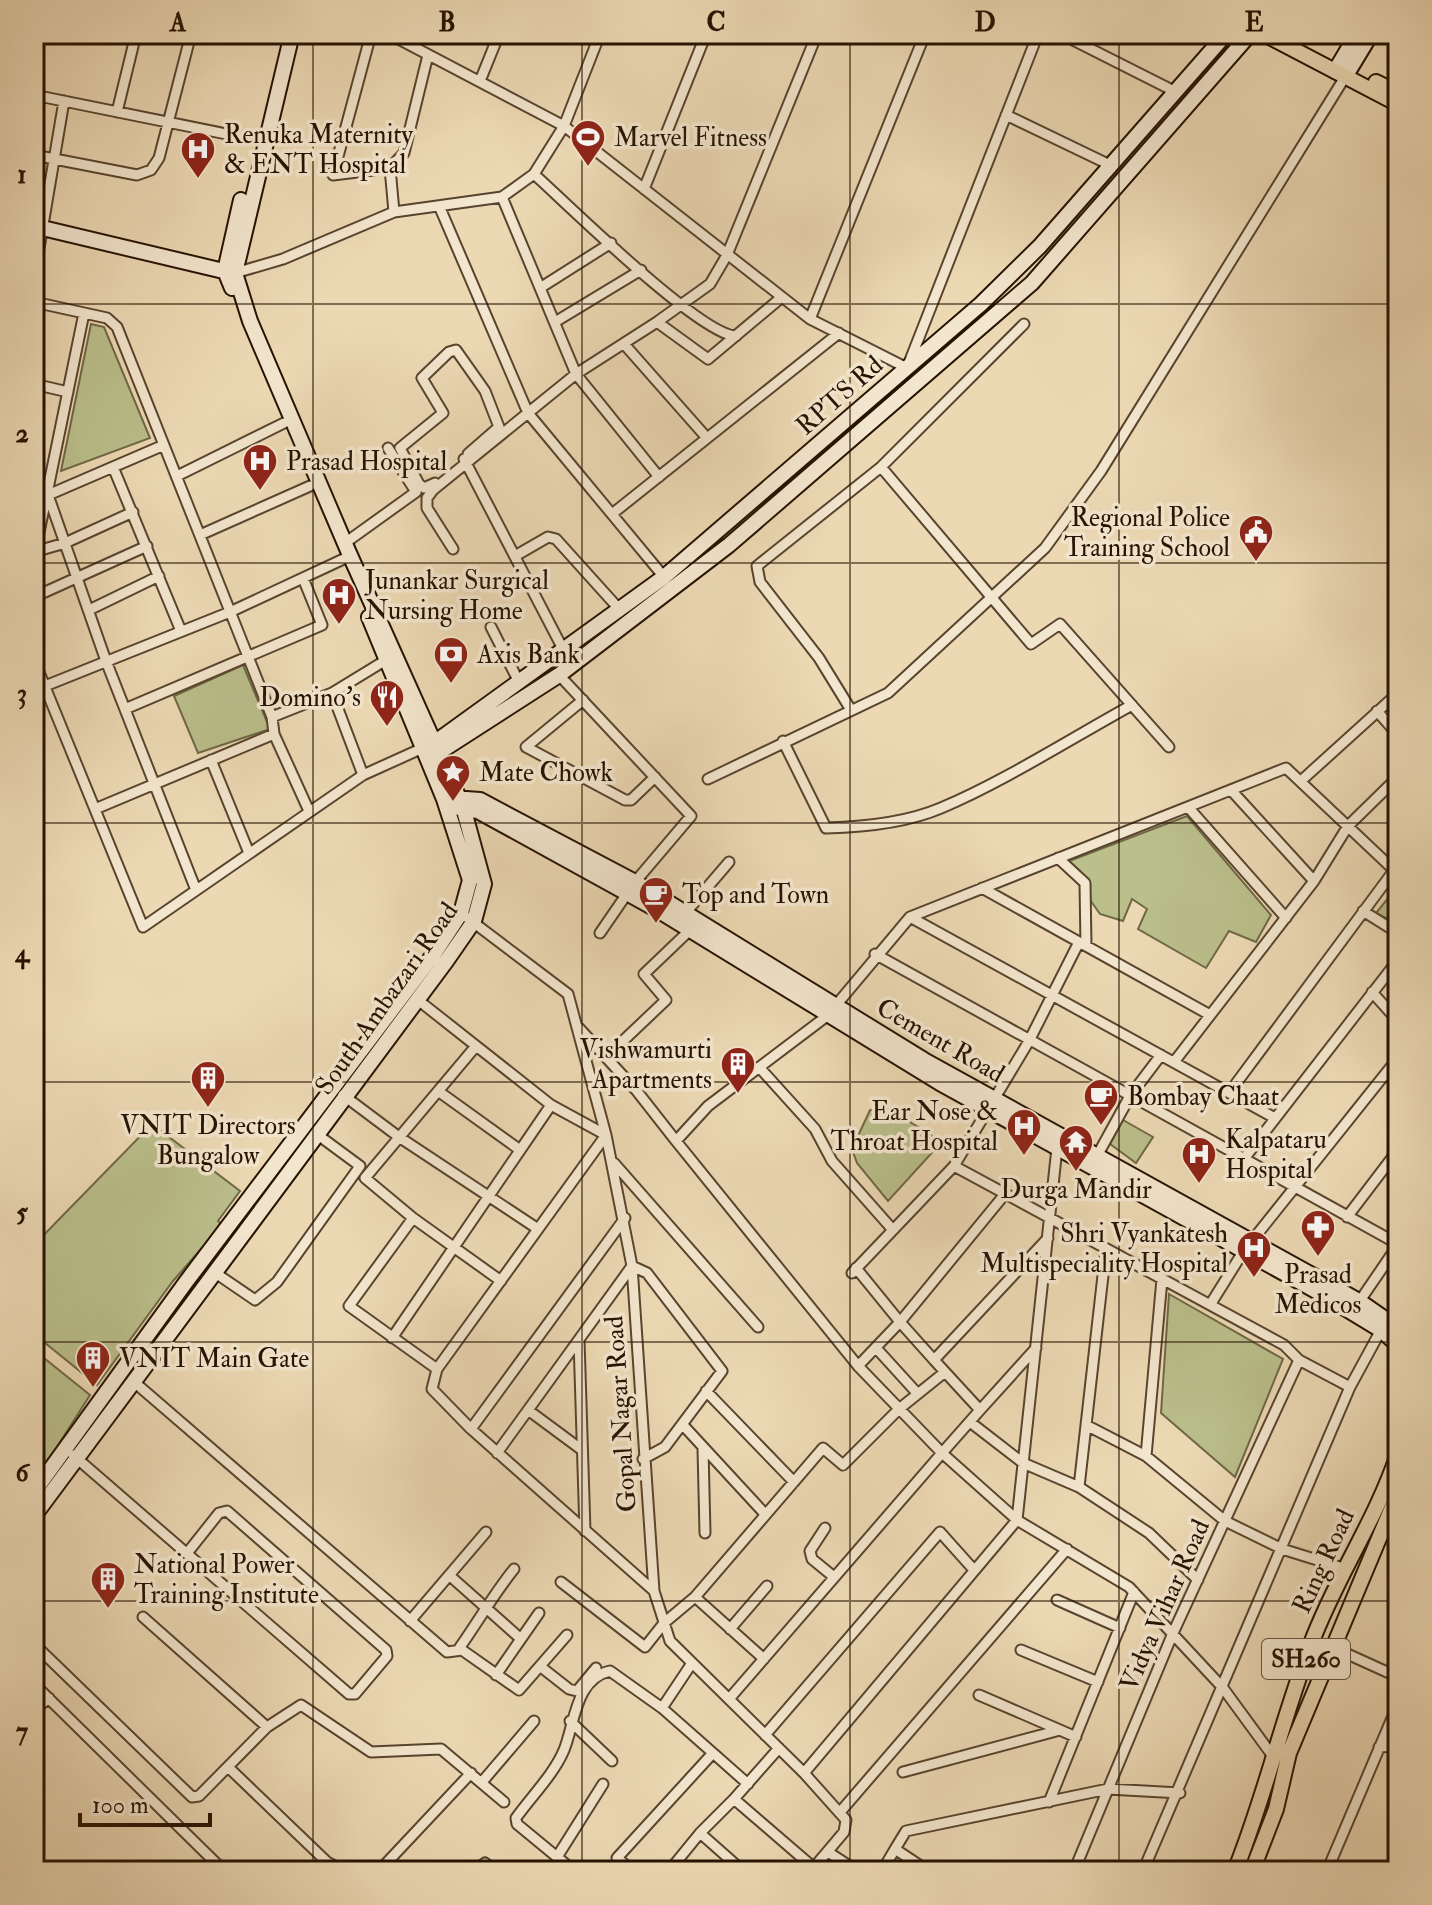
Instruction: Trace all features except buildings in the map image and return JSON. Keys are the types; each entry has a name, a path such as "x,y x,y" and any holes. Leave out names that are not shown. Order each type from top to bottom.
{"main road":[{"path":"230,272 256,140 284,34"},
{"path":"230,272 292,34"},
{"name":"RPTS Rd","path":"433,746 664,577 907,368 1040,246 1226,34"},
{"path":"433,746 559,675 729,545 1032,283 1250,34"},
{"path":"1264,34 1398,93"},
{"path":"1283,34 1398,104"},
{"path":"1342,70 1357,34"},
{"path":"1342,70 1371,34"},
{"path":"39,227 230,272"},
{"name":"South Ambazari Road","path":"230,272 310,486 346,553 386,660 433,746"},
{"name":"South Ambazari Road","path":"34,1516 71,1453 133,1381 318,1135 340,1093 418,1000 474,921 484,884 433,746 346,553 230,272"},
{"name":"Cement Road","path":"454,803 480,800 631,888 690,930 991,1104 1057,1148 1248,1247"},
{"path":"34,1492 71,1453 340,1093 461,913 470,880 454,803"},
{"name":"Cement Road","path":"631,888 687,911 830,1010"},
{"name":"Cement Road","path":"991,1104 1097,1156 1248,1247 1398,1328"},
{"name":"Cement Road","path":"1355,1307 1398,1345"},
{"name":"Ring Road","path":"1235,1871 1260,1810 1272,1755 1311,1643 1398,1454"},
{"name":"Ring Road","path":"1252,1871 1276,1809 1289,1753 1398,1493"}],"street":[{"path":"117,112 136,34"},
{"path":"34,155 137,175 151,170 159,158 191,34"},
{"path":"371,34 333,175 390,168 404,153 428,55"},
{"path":"389,34 564,126 810,319 907,368 1038,34"},
{"path":"480,81 499,34"},
{"path":"230,272 283,259 394,212 502,197 534,174 564,126 600,34"},
{"path":"644,189 706,34"},
{"path":"497,434 499,427 485,391 456,350 449,352 422,378 443,413 400,448 424,488 528,413 576,374 710,284 727,255 817,34"},
{"path":"810,319 925,34"},
{"path":"1061,34 1174,91"},
{"path":"708,779 888,693 1045,548 1101,471 1342,70"},
{"path":"34,95 256,140"},
{"path":"34,278 39,227 55,159 64,101"},
{"path":"1006,115 1110,165"},
{"path":"390,168 394,212"},
{"path":"534,174 683,305 721,333 736,336"},
{"path":"502,197 576,374 659,477"},
{"path":"440,208 528,413 664,577"},
{"path":"540,288 611,243"},
{"path":"555,322 641,270"},
{"path":"657,322 708,359 782,297"},
{"path":"34,302 107,318 117,327 272,717 274,734 309,811"},
{"path":"84,313 35,552 65,543 133,512"},
{"path":"851,710 819,658 760,582 757,566 881,467 1024,324"},
{"path":"612,514 839,333"},
{"path":"624,344 707,438"},
{"path":"34,384 68,392"},
{"path":"177,476 284,423"},
{"path":"48,495 164,445"},
{"path":"45,686 230,612 303,578 346,553 416,492 388,448"},
{"path":"453,549 427,508 427,498 465,460"},
{"path":"465,460 564,651"},
{"path":"113,467 181,631"},
{"path":"881,467 1031,644 1060,624 1169,747"},
{"path":"200,535 310,486"},
{"path":"48,495 106,661 196,890"},
{"path":"515,556 548,537 556,539 620,610"},
{"path":"34,597 147,546"},
{"path":"89,610 159,576"},
{"path":"125,709 322,625 303,578"},
{"path":"491,627 519,682"},
{"path":"34,660 143,927 363,775 433,746"},
{"path":"272,717 332,693 386,660"},
{"path":"559,675 691,816 631,888 600,933"},
{"path":"332,693 363,775"},
{"path":"1302,780 1398,693"},
{"path":"583,700 526,747 625,800 631,800 655,777"},
{"path":"783,741 826,828 845,828 895,822 941,808 1132,705"},
{"path":"1377,711 1398,735"},
{"path":"95,809 274,734"},
{"path":"211,760 249,853"},
{"path":"676,1141 708,1106 830,1010 875,954 910,917 1286,768 1396,868 1229,1093"},
{"path":"1174,1062 1314,881 1348,826 1398,777"},
{"path":"1231,790 1314,881"},
{"path":"1188,807 1286,918"},
{"path":"980,1410 854,1271 954,1166 1029,1041 1051,995 1082,944 1085,883 1058,858"},
{"path":"687,911 729,862"},
{"path":"982,888 1210,1015"},
{"path":"1363,911 1398,933"},
{"name":"Gopal Nagar Road","path":"461,913 568,994 625,1218 632,1266 654,1591 670,1641 841,1811"},
{"path":"910,917 1273,1117"},
{"path":"606,1057 666,1000 644,974 690,930"},
{"path":"875,954 1398,1244 1355,1307"},
{"path":"1243,1160 1273,1117 1398,960"},
{"path":"1372,992 1398,1021"},
{"path":"418,1000 551,1105 606,1135 437,1369 432,1389 497,1453 654,1591"},
{"path":"576,1025 676,1141 858,1366 942,1453 1017,1520 1134,1592 1223,1688 1272,1755"},
{"path":"476,1046 365,1178 413,1218 501,1281"},
{"path":"1097,1156 1130,1096 1161,1055"},
{"path":"1210,1305 1248,1247 1398,1058"},
{"path":"759,1067 815,1129 832,1161 893,1230"},
{"path":"438,1091 520,1150"},
{"path":"340,1093 399,1137 538,1229"},
{"path":"392,1338 551,1105"},
{"path":"214,1272 255,1300 277,1282 360,1166 318,1135"},
{"path":"804,1773 1017,1520 1057,1148"},
{"path":"1347,1217 1398,1150"},
{"path":"611,1161 758,1327"},
{"path":"954,1166 1284,1345 1299,1360 1350,1387"},
{"path":"858,1366 877,1349 1005,1194"},
{"path":"413,1218 349,1306 437,1369"},
{"path":"471,1429 625,1218"},
{"path":"934,1360 1048,1238"},
{"path":"1079,1487 1106,1249"},
{"path":"497,1453 632,1266 647,1273 722,1371 665,1447 643,1459"},
{"path":"1146,1456 1162,1279"},
{"path":"1143,1871 1180,1793 1350,1387 1381,1330"},
{"path":"579,1340 585,1531"},
{"path":"729,1699 1036,1348"},
{"path":"877,1349 917,1393"},
{"name":"Vidya Vihar Road","path":"1074,1871 1173,1633 1299,1360"},
{"path":"561,1582 642,1646 648,1645 664,1623 695,1597 823,1448 843,1465 899,1409 945,1372"},
{"path":"133,1381 447,1652 458,1650 519,1690 567,1635"},
{"path":"706,1391 794,1482"},
{"path":"528,1410 582,1450"},
{"path":"970,1422 1023,1463 1079,1487 1149,1533 1198,1580"},
{"path":"682,1424 765,1514"},
{"path":"1086,1425 1146,1456 1225,1521 1282,1549 1343,1568"},
{"path":"703,1449 705,1533"},
{"path":"71,1453 349,1694 355,1694 387,1656 386,1650 230,1513 219,1513 188,1552"},
{"path":"825,1528 810,1551 812,1559 834,1577"},
{"path":"410,1621 486,1532"},
{"path":"765,1735 940,1532 974,1570"},
{"path":"734,1799 812,1870 847,1825 841,1811 1067,1549"},
{"path":"458,1650 514,1569"},
{"path":"449,1575 521,1639"},
{"path":"730,1629 767,1586"},
{"path":"1049,1802 1134,1592"},
{"path":"695,1597 764,1659"},
{"path":"1057,1600 1120,1628"},
{"path":"496,1675 539,1613"},
{"path":"143,1617 267,1727"},
{"path":"34,1644 187,1795 199,1796 267,1727 293,1707 306,1706 371,1752 441,1749 504,1802"},
{"path":"1332,1647 1398,1677"},
{"path":"1021,1650 1098,1682"},
{"path":"662,1708 692,1663"},
{"path":"541,1667 569,1689 577,1691 596,1668"},
{"path":"574,1871 517,1824 516,1818 565,1748 570,1721 590,1684 606,1672 615,1673 662,1708 748,1784"},
{"path":"34,1684 224,1871"},
{"path":"979,1695 1076,1737"},
{"path":"34,1710 49,1698"},
{"path":"1327,1871 1398,1704"},
{"path":"482,1782 534,1721"},
{"path":"570,1721 612,1761"},
{"path":"903,1772 1060,1730"},
{"path":"1379,1747 1398,1746"},
{"path":"669,1871 779,1748"},
{"path":"633,1871 617,1858 713,1753"},
{"path":"228,1767 327,1862 345,1871"},
{"path":"379,1871 471,1773"},
{"path":"557,1857 603,1784"},
{"path":"882,1871 906,1831 1108,1789 1180,1793"},
{"path":"700,1833 743,1871"},
{"path":"895,1849 927,1871"},
{"path":"828,1852 857,1871"},
{"path":"1393,1871 1398,1861"},
{"path":"474,1871 485,1863 496,1871"}],"green space":[{"path":"91,324 104,327 150,438 61,471"},
{"path":"243,665 270,729 198,753 174,696"},
{"path":"1187,816 1271,915 1256,942 1229,931 1206,968 1138,929 1147,909 1132,899 1123,921 1100,914 1064,863"},
{"path":"1398,886 1398,924 1376,913"},
{"path":"888,1109 930,1134 939,1145 888,1201 857,1163 852,1149 870,1110"},
{"path":"1123,1120 1153,1137 1136,1163 1110,1144"},
{"path":"152,1124 240,1191 218,1221 222,1225 173,1281 97,1385 34,1334 34,1245"},
{"path":"1169,1294 1283,1359 1235,1477 1161,1413"},
{"path":"34,1350 90,1395 34,1483"}],"place":[{"name":"Marvel Fitness","path":"588,168"},
{"name":"Renuka Maternity & ENT Hospital","path":"198,180"},
{"name":"Prasad Hospital","path":"260,492"},
{"name":"Regional Police Training School","path":"1256,563"},
{"name":"Junankar Surgical Nursing Home","path":"339,626"},
{"name":"Axis Bank","path":"451,685"},
{"name":"Domino's","path":"387,728"},
{"name":"Mate Chowk","path":"453,803"},
{"name":"Top and Town","path":"656,925"},
{"name":"Vishwamurti Apartments","path":"738,1095"},
{"name":"VNIT Directors Bungalow","path":"208,1109"},
{"name":"Bombay Chaat","path":"1101,1127"},
{"name":"Ear Nose & Throat Hospital","path":"1024,1157"},
{"name":"Durga Mandir","path":"1076,1173"},
{"name":"Kalpataru Hospital","path":"1199,1185"},
{"name":"Prasad Medicos","path":"1318,1258"},
{"name":"Shri Vyankatesh Multispeciality Hospital","path":"1254,1279"},
{"name":"VNIT Main Gate","path":"93,1389"},
{"name":"National Power Training Institute","path":"108,1610"}]}
